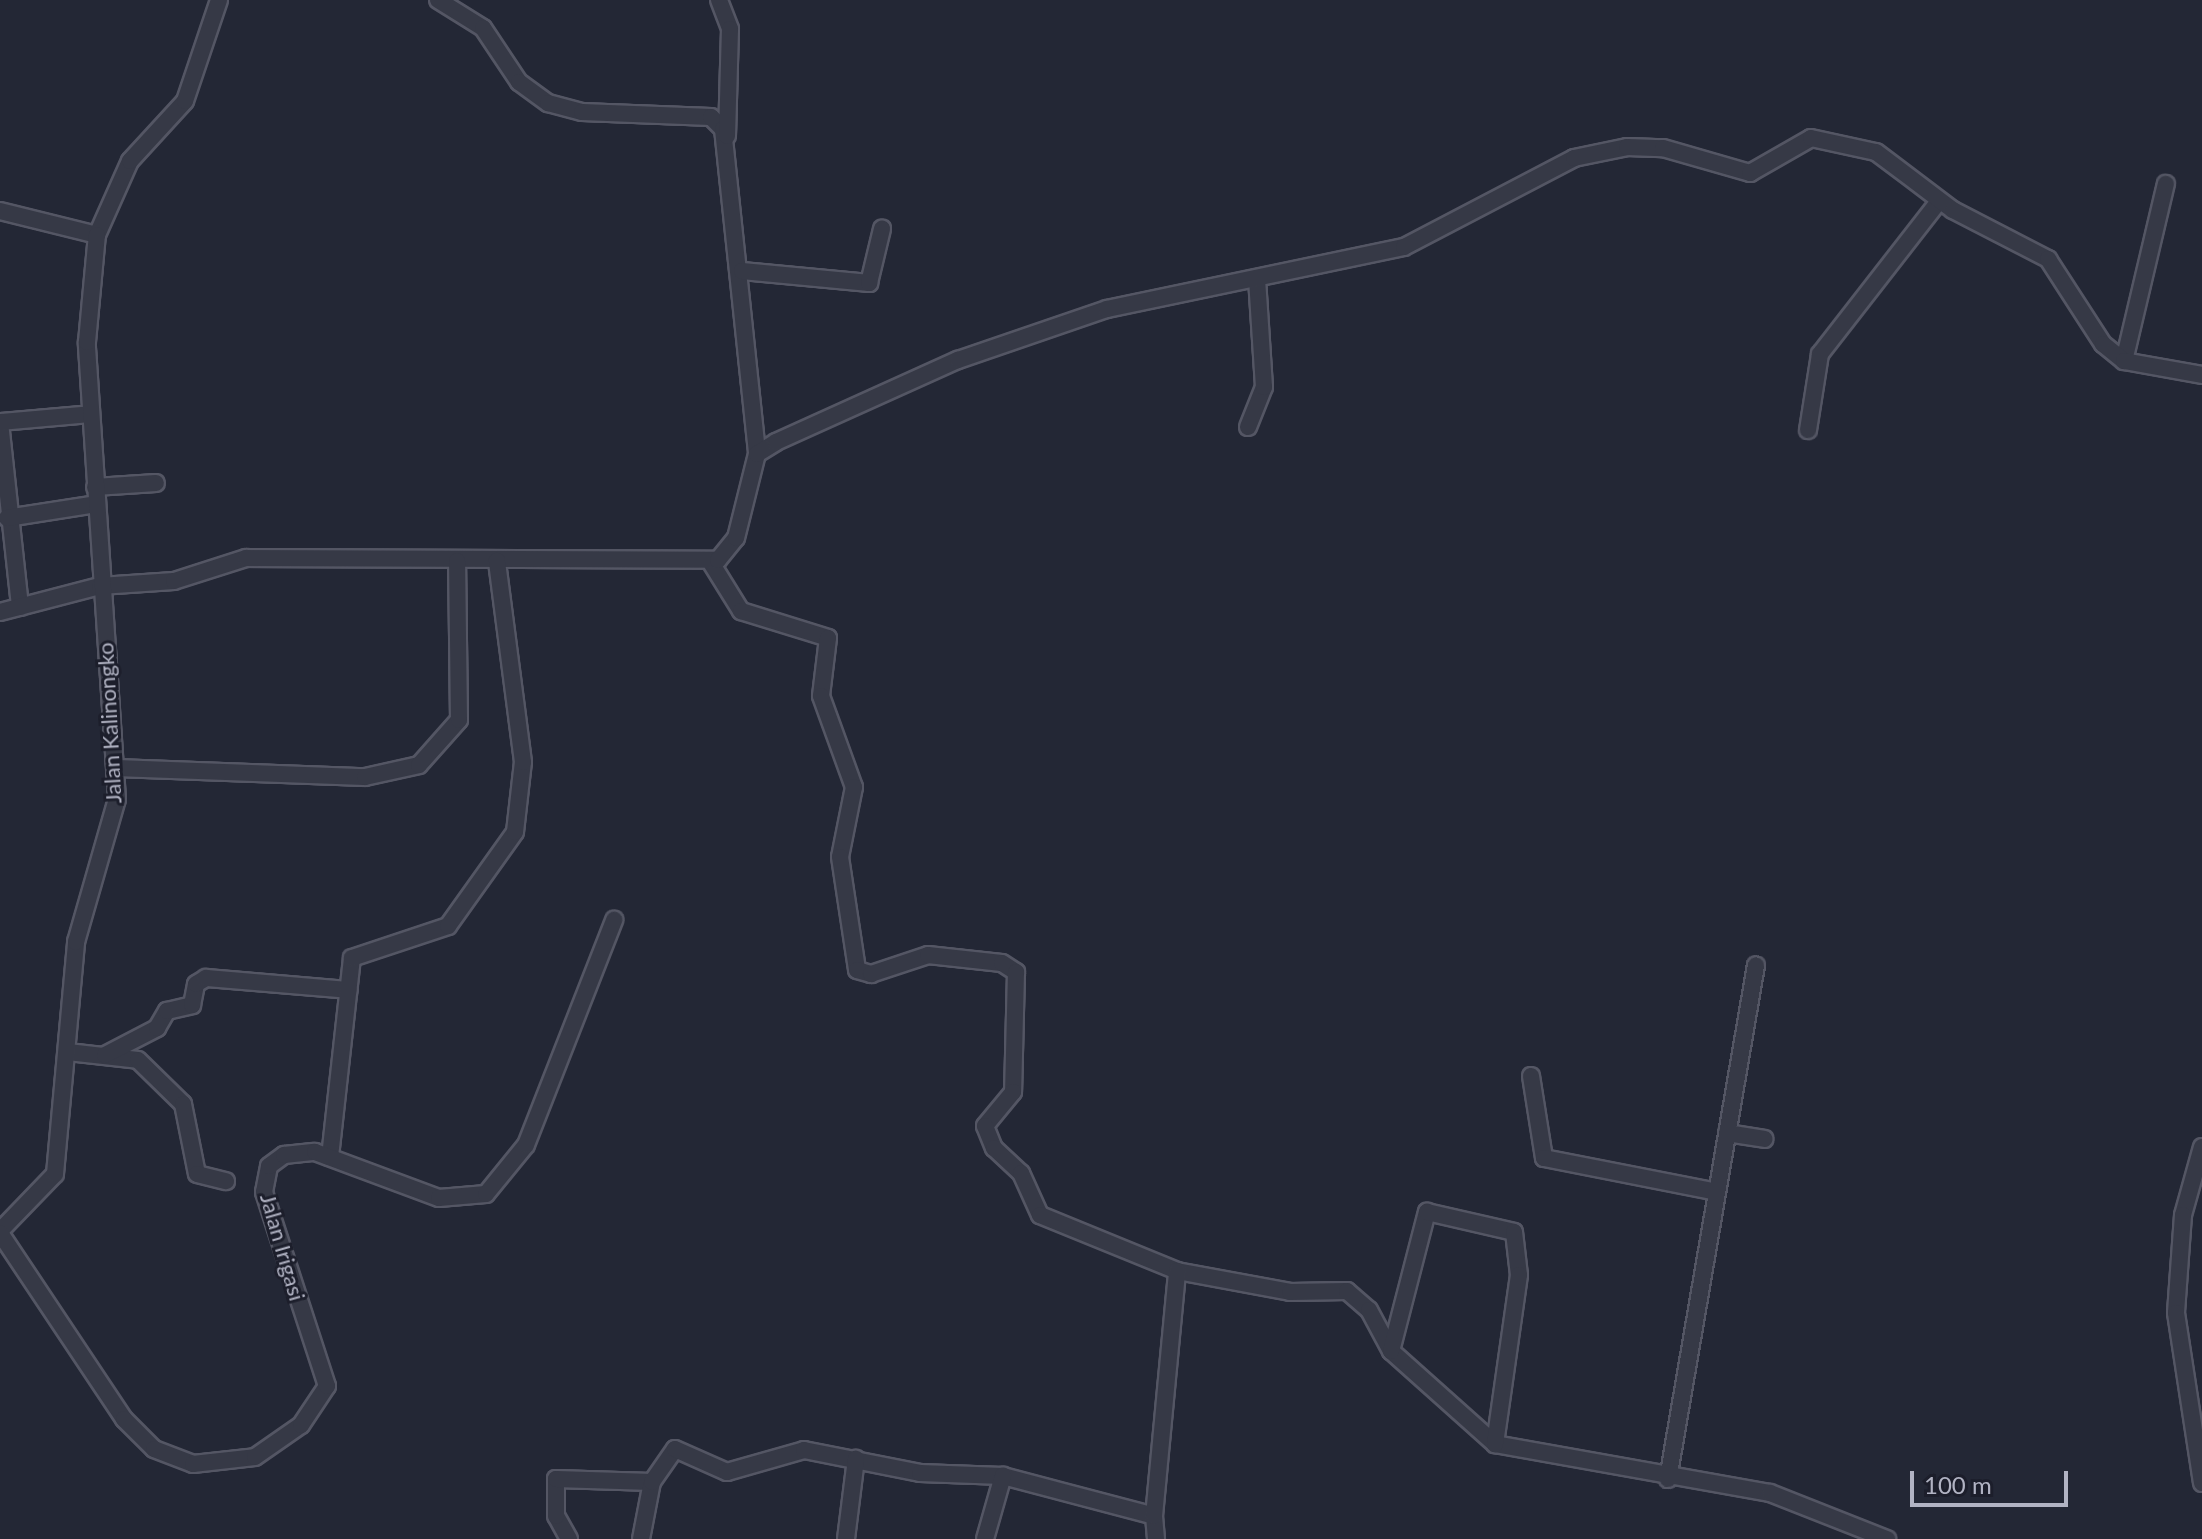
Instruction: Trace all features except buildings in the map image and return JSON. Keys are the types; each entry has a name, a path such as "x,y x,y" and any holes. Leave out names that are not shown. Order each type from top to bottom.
{"street":[{"name":"Jalan Kalinongko","path":"0,1232 55,1174 79,921 114,823 116,768 100,586 87,326 97,235 130,161 185,101 219,0"},
{"path":"438,0 483,28 519,82 548,103 582,112 711,117 727,136"},
{"path":"0,612 100,586 167,582 246,558 710,561 730,553 757,454 727,136 730,29 719,0"},
{"path":"757,454 996,346 1142,299 1404,247 1574,158 1627,147 1663,148 1750,173 1796,142 1827,140 1896,161 1939,201 2048,259 2103,344 2124,361 2202,375"},
{"path":"2124,361 2166,184"},
{"path":"1808,430 1820,354 1939,201"},
{"path":"0,211 97,235"},
{"path":"742,271 869,283 882,229"},
{"path":"1248,427 1264,387 1257,278"},
{"path":"20,607 7,518 0,422 91,414"},
{"path":"7,518 156,483"},
{"path":"116,768 365,777 419,765 459,720 457,561"},
{"path":"330,1157 348,990 356,954 412,944 455,919 515,832 523,762 497,561"},
{"path":"710,561 741,611 828,638 821,696 854,787 840,857 857,970 871,974 928,955 1015,970 1013,1092 986,1116 987,1139 1021,1173 1040,1215 1177,1271 1290,1292 1347,1291 1369,1310 1391,1351 1495,1444 1668,1479 1770,1493 1887,1539"},
{"name":"Jalan Irigasi","path":"0,1232 124,1419 163,1456 223,1464 276,1445 322,1401 325,1371 285,1265 265,1180 284,1155 330,1157 439,1198 477,1197 500,1183 526,1145 614,920"},
{"path":"1668,1479 1756,965"},
{"path":"105,1055 157,1028 167,1011 192,1005 196,984 206,978 348,990"},
{"path":"68,1052 135,1058 177,1095 196,1173 226,1181"},
{"path":"1531,1076 1544,1158 1717,1192"},
{"path":"1727,1133 1765,1139"},
{"path":"2202,1147 2183,1215 2176,1313 2202,1483"},
{"path":"1391,1351 1427,1212 1514,1232 1518,1286 1495,1444"},
{"path":"1156,1539 1154,1516 1177,1271"},
{"path":"641,1539 652,1482 675,1449 727,1472 794,1450 920,1473 1003,1476 1154,1516"},
{"path":"846,1539 856,1459"},
{"path":"985,1539 1003,1476"},
{"path":"569,1539 556,1516 556,1479 652,1482"}]}
